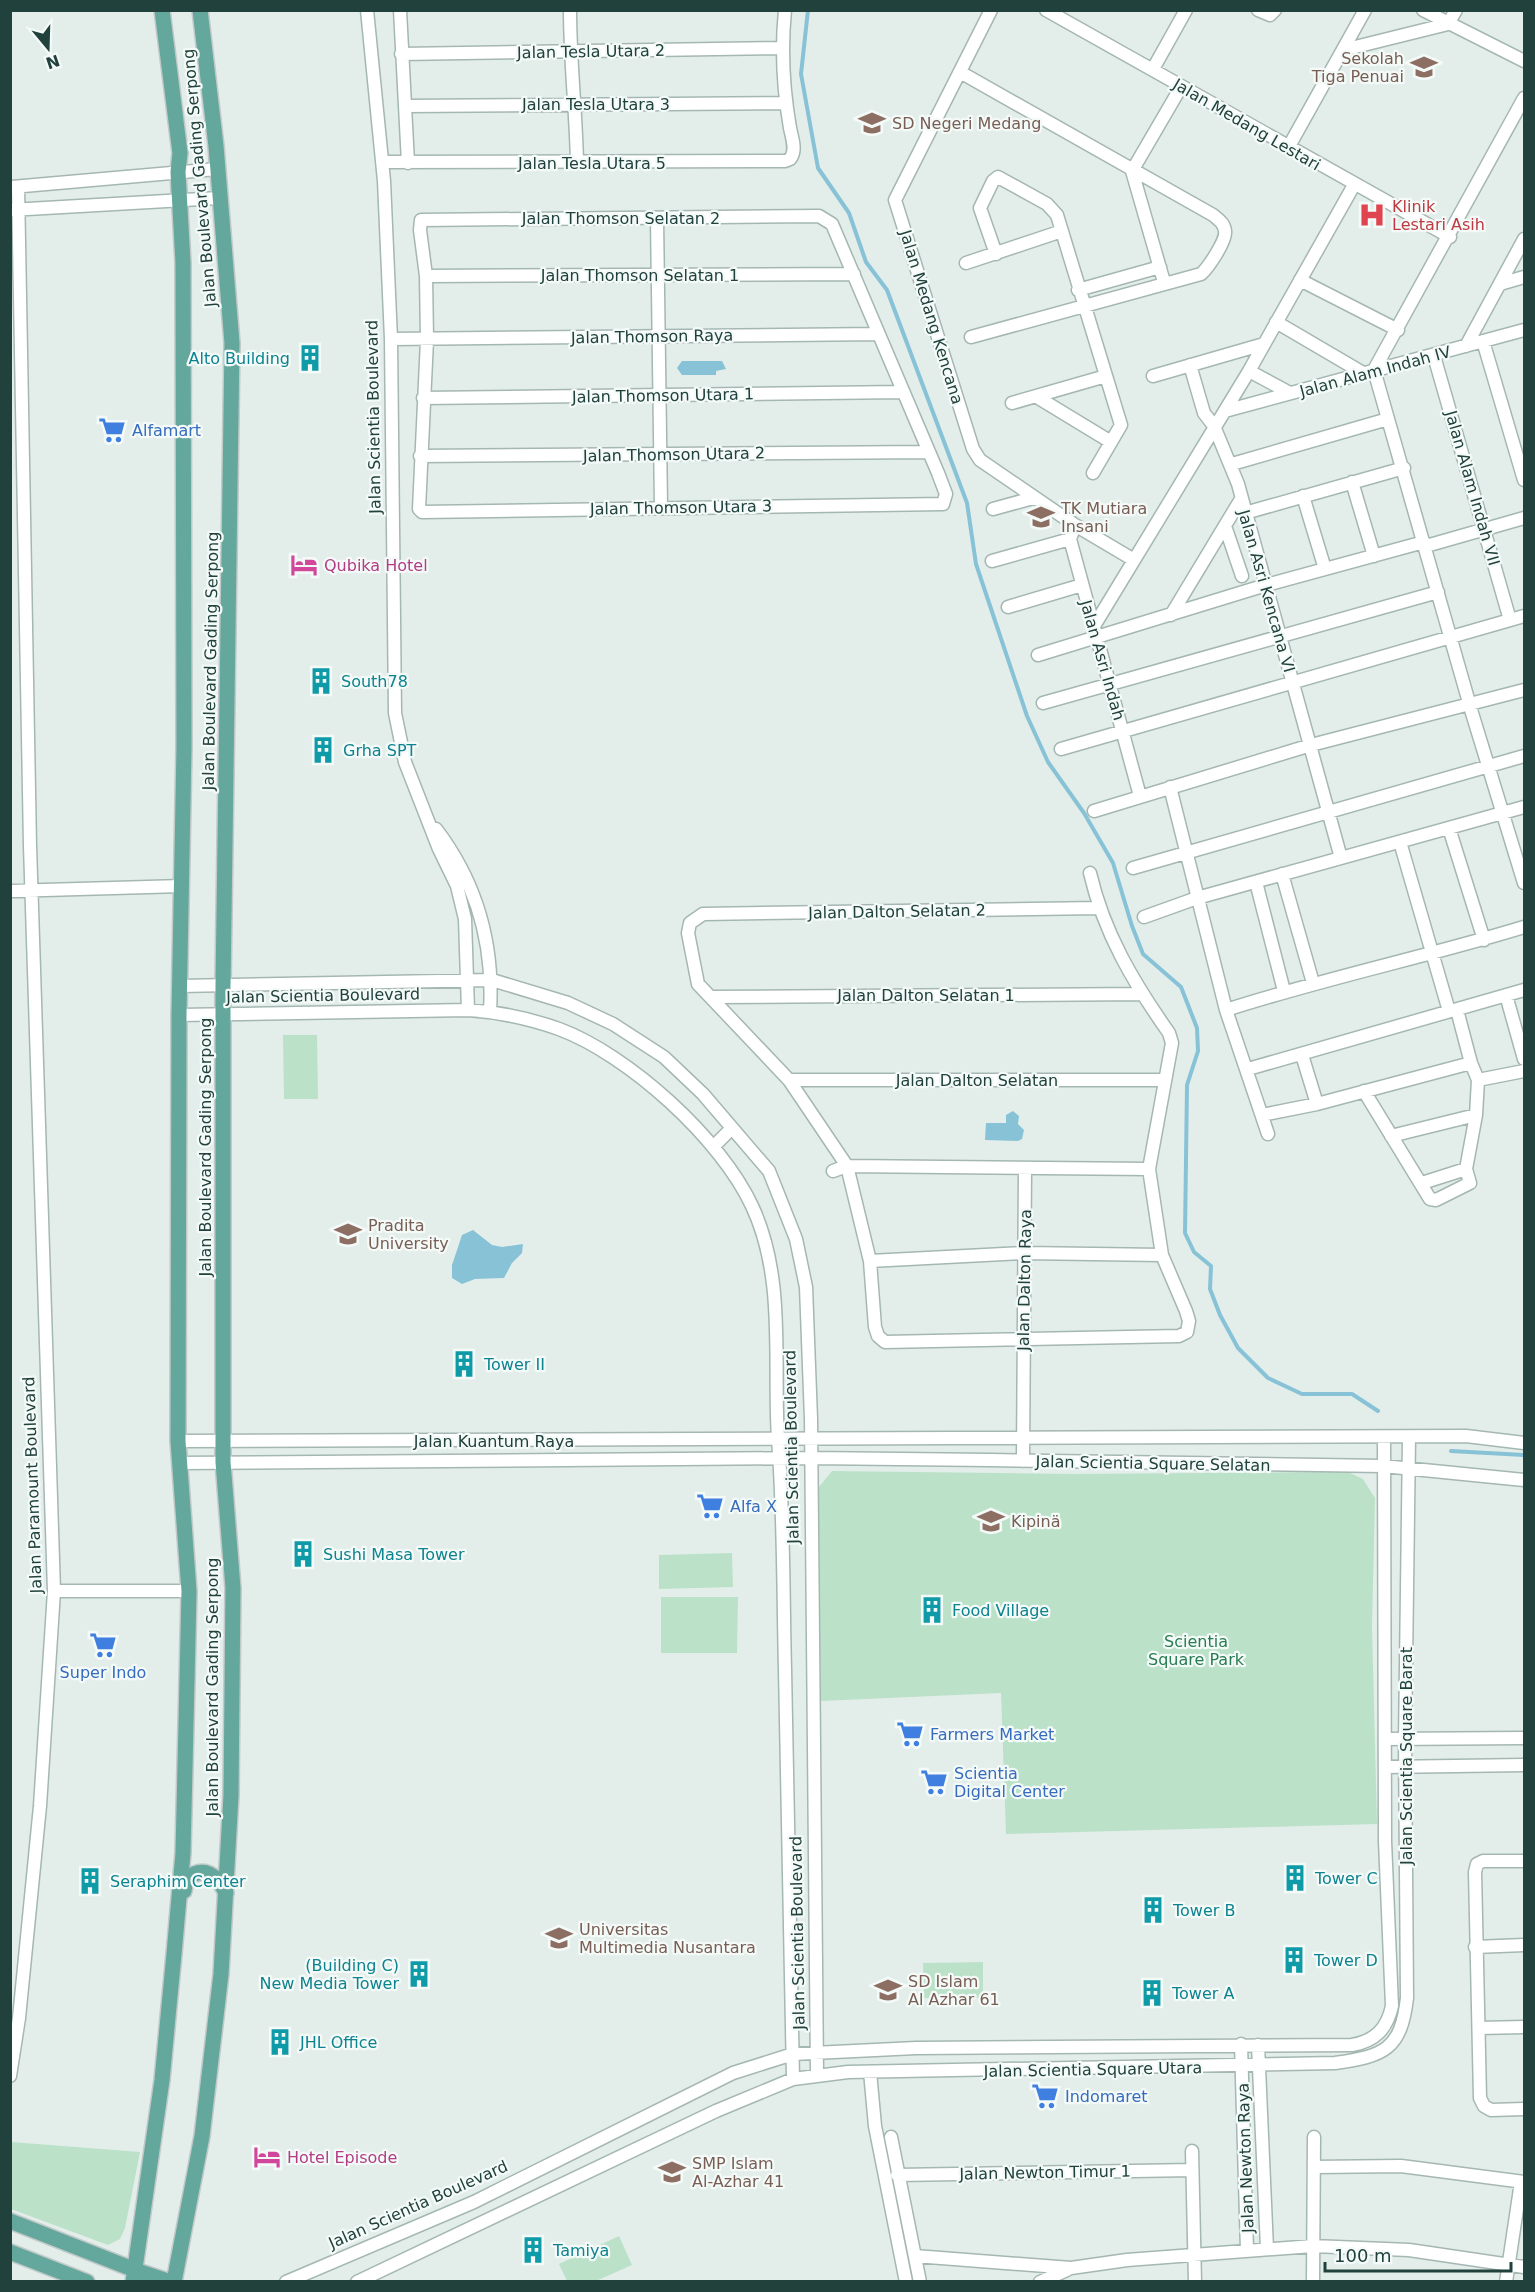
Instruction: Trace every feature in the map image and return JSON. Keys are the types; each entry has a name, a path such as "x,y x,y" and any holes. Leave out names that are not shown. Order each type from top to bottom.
{"main road":[{"name":"Jalan Boulevard Gading Serpong","path":"134,2276 162,2080 183,1853 189,1591 178,1441 183,297 178,172 180,153 162,10"},
{"name":"Jalan Boulevard Gading Serpong","path":"172,2282 201,2136 221,1974 231,1795 233,1588 224,1462 223,986 232,343 200,10"},
{"path":"183,1853 200,1867 218,1862 222,1854 223,1804 231,1795"},
{"path":"174,1954 182,1946 186,1879 193,1874 209,1872 220,1882 226,1893"},
{"path":"10,2221 134,2276 172,2282"},
{"path":"10,2252 87,2282"}],"street":[{"name":"Jalan Scientia Boulevard","path":"367,10 396,339 395,713 405,762 457,886 465,919 468,1010"},
{"path":"400,10 406,106 406,163"},
{"path":"570,10 570,51 576,103 576,163"},
{"path":"785,10 781,48 786,103"},
{"name":"Jalan Medang Kencana","path":"991,10 895,200 973,449 985,464 1033,498 1134,560"},
{"name":"Jalan Medang Lestari","path":"1046,10 1353,185 1450,237"},
{"path":"1153,69 1186,10"},
{"path":"1258,10 1270,15 1275,10"},
{"path":"1288,148 1365,10"},
{"path":"1423,10 1524,61"},
{"path":"1343,50 1448,24 1456,10"},
{"name":"Jalan Tesla Utara 2","path":"401,54 781,48"},
{"path":"960,72 1132,171 1214,215 1225,227 1226,235 1207,269 1201,274 1083,304 971,337"},
{"path":"1164,282 1132,171 1181,87"},
{"path":"1369,372 1398,330 1524,98"},
{"name":"Jalan Tesla Utara 5","path":"382,162 780,162 790,159 794,152 786,103"},
{"name":"Jalan Tesla Utara 3","path":"406,106 786,103"},
{"path":"14,187 217,169"},
{"path":"996,254 980,208 993,181 998,177 1054,209 1062,231 1078,290 1121,425 1093,473"},
{"path":"1096,634 1134,560 1249,371 1353,185"},
{"name":"Jalan Paramount Boulevard","path":"10,2076 20,2018 40,1806 54,1591 31,891 14,187"},
{"path":"15,210 219,198"},
{"name":"Jalan Thomson Selatan 2","path":"426,276 420,230 420,221 424,219 819,216 832,224 854,274"},
{"path":"657,218 658,454 661,507"},
{"path":"966,263 1062,231"},
{"path":"1466,346 1524,239"},
{"path":"1078,290 1160,267"},
{"path":"854,274 927,452"},
{"name":"Jalan Thomson Selatan 1","path":"426,276 854,274"},
{"path":"420,456 426,276"},
{"path":"1500,284 1524,278"},
{"path":"1300,280 1398,330"},
{"path":"1276,322 1369,372 1388,419 1400,469 1425,544 1487,765 1521,860 1524,883"},
{"name":"Jalan Alam Indah IV","path":"1225,411 1524,330"},
{"name":"Jalan Thomson Raya","path":"396,339 406,343 423,340 659,335 878,334"},
{"path":"1483,341 1524,480"},
{"path":"1153,376 1264,344"},
{"name":"Jalan Alam Indah VII","path":"1434,356 1510,620"},
{"name":"Jalan Asri Kencana VI","path":"1190,365 1204,413 1214,426 1232,464 1266,585 1283,635 1292,684 1341,858"},
{"path":"1249,371 1290,393"},
{"path":"1012,403 1106,376"},
{"name":"Jalan Thomson Utara 1","path":"423,398 903,392"},
{"path":"1037,397 1111,442"},
{"path":"1232,464 1388,419"},
{"name":"Jalan Thomson Utara 2","path":"420,456 927,452"},
{"name":"Jalan Thomson Utara 3","path":"420,456 418,507 422,512 940,504 946,500 946,495 927,452"},
{"path":"1245,513 1400,469"},
{"path":"1352,482 1374,556"},
{"path":"1304,496 1325,569"},
{"path":"993,509 1033,498"},
{"path":"1171,615 1241,499"},
{"path":"1038,655 1096,634 1171,615 1266,585 1524,518"},
{"path":"992,561 1070,539 1075,525"},
{"path":"1225,526 1242,576"},
{"name":"Jalan Asri Indah","path":"1070,539 1111,684 1120,733 1140,796"},
{"path":"1008,607 1082,585"},
{"path":"1043,703 1438,592"},
{"path":"1061,749 1524,616"},
{"path":"1094,811 1311,745 1524,690"},
{"path":"1133,868 1524,756"},
{"path":"1170,787 1226,1010 1248,1069 1268,1134"},
{"path":"1144,916 1197,898 1524,807"},
{"name":"Jalan Scientia Boulevard","path":"428,819 448,845 469,881 482,915 492,980 490,1011"},
{"path":"1449,828 1484,940"},
{"path":"1364,1092 1422,1183 1430,1200 1436,1200 1470,1183 1466,1168 1476,1115 1478,1080 1432,955 1400,842"},
{"path":"711,997 789,1080 847,1166 870,1261 875,1327 878,1336 885,1341 1179,1336 1187,1332 1189,1321 1162,1255 1149,1169 1164,1080 1172,1054 1172,1043 1169,1033 1142,994 1118,953 1098,908 1090,873"},
{"path":"1282,874 1313,983"},
{"path":"1256,882 1284,991"},
{"path":"10,891 182,886"},
{"name":"Jalan Dalton Selatan 2","path":"711,997 698,984 688,933 690,923 703,914 1098,908"},
{"path":"1226,1010 1284,991 1432,955 1524,927"},
{"name":"Jalan Scientia Boulevard","path":"180,986 492,980 568,1003 632,1035 664,1057 703,1094 769,1171 796,1239 806,1287 811,1440 817,2075"},
{"path":"1248,1069 1524,990"},
{"name":"Jalan Dalton Selatan 1","path":"711,997 1142,994"},
{"path":"1506,995 1524,1059"},
{"name":"Jalan Scientia Boulevard","path":"179,1015 468,1010 490,1011 560,1030 618,1061 670,1102 713,1147 734,1174 753,1208 766,1250 774,1292 778,1440 781,1459 793,2079"},
{"path":"1302,1055 1317,1104"},
{"path":"1262,1115 1317,1104 1470,1063"},
{"path":"1478,1080 1524,1071"},
{"name":"Jalan Dalton Selatan","path":"789,1080 1164,1080"},
{"path":"1391,1137 1476,1115"},
{"path":"713,1147 732,1128"},
{"path":"833,1171 847,1166 1149,1169"},
{"name":"Jalan Dalton Raya","path":"1023,1461 1025,1168"},
{"path":"1422,1183 1466,1168"},
{"path":"870,1261 1024,1253 1162,1255"},
{"name":"Jalan Scientia Square Selatan","path":"811,1440 1466,1436 1524,1443"},
{"name":"Jalan Scientia Square Barat","path":"1352,2045 1365,2043 1377,2036 1389,2024 1392,2006 1385,1807 1384,1438"},
{"name":"Jalan Scientia Square Barat","path":"1369,2058 1385,2050 1396,2039 1404,2024 1407,1998 1405,1740 1409,1438"},
{"name":"Jalan Kuantum Raya","path":"178,1441 811,1440"},
{"name":"Jalan Kuantum Raya","path":"179,1463 781,1459"},
{"name":"Jalan Scientia Square Selatan","path":"781,1459 1383,1466 1524,1480"},
{"path":"54,1591 189,1591"},
{"path":"1385,1739 1524,1738"},
{"path":"1385,1767 1524,1765"},
{"path":"1385,1807 1406,1808"},
{"path":"1524,1860 1483,1861 1477,1864 1476,1947 1480,2098 1484,2106 1491,2110 1524,2109"},
{"path":"1476,1947 1524,1945"},
{"path":"1479,2028 1524,2027"},
{"name":"Jalan Scientia Square Utara","path":"793,2054 1241,2044 1352,2045"},
{"name":"Jalan Newton Raya","path":"1241,2044 1247,2251"},
{"name":"Jalan Newton Raya","path":"1258,2044 1267,2249"},
{"name":"Jalan Scientia Boulevard","path":"286,2282 474,2202 733,2073 793,2054"},
{"name":"Jalan Scientia Square Utara","path":"793,2079 817,2075 870,2072 1242,2066 1335,2063 1369,2058"},
{"path":"870,2072 875,2126 906,2282"},
{"path":"357,2282 716,2111 793,2079"},
{"path":"1313,2282 1314,2137"},
{"path":"891,2138 920,2282"},
{"path":"1192,2151 1195,2282"},
{"path":"1315,2167 1401,2166 1523,2182 1506,2282"},
{"name":"Jalan Newton Timur 1","path":"897,2175 1192,2170"},
{"path":"915,2256 1071,2268 1127,2260 1313,2246 1409,2250 1524,2267"},
{"path":"1040,2282 1071,2268"}],"green space":[{"path":"283,1035 317,1035 318,1099 284,1099"},
{"name":"Scientia Square Park","path":"832,1471 1073,1474 1348,1472 1363,1479 1375,1498 1372,1626 1377,1824 1006,1834 1001,1693 821,1701 818,1488"},
{"path":"732,1553 733,1587 659,1589 659,1555"},
{"path":"661,1597 738,1597 737,1653 661,1653"},
{"path":"983,1962 983,1998 924,1998 923,1963"},
{"path":"11,2142 140,2152 125,2228 120,2239 108,2245 11,2209"},
{"path":"619,2236 632,2265 596,2281 567,2281 559,2264"}],"water":[{"path":"682,361 722,361 726,369 716,371 716,375 682,375 677,368"},
{"path":"1013,1111 1019,1116 1018,1124 1024,1130 1022,1139 1018,1141 985,1140 986,1123 1006,1123 1006,1115"},
{"path":"473,1230 492,1245 502,1247 523,1244 522,1253 512,1263 504,1278 475,1279 462,1284 452,1278 452,1265 462,1235"}],"waterway":[{"path":"808,10 801,74 818,168 849,213 866,262 887,290 967,503 976,564 1027,716 1048,762 1084,813 1113,863 1143,954 1181,987 1197,1028 1198,1051 1187,1085 1185,1233 1194,1252 1211,1266 1210,1289 1220,1315 1238,1348 1268,1378 1302,1394 1352,1394 1378,1411"},
{"path":"1451,1451 1524,1455"}],"place":[{"name":"Sekolah Tiga Penuai","path":"1424,67"},
{"name":"SD Negeri Medang","path":"872,123"},
{"name":"Klinik Lestari Asih","path":"1372,215"},
{"name":"Alto Building","path":"310,358"},
{"name":"Alfamart","path":"112,430"},
{"name":"TK Mutiara Insani","path":"1041,517"},
{"name":"Qubika Hotel","path":"304,565"},
{"name":"South78","path":"321,681"},
{"name":"Grha SPT","path":"323,750"},
{"name":"Pradita University","path":"348,1234"},
{"name":"Tower II","path":"464,1364"},
{"name":"Alfa X","path":"710,1506"},
{"name":"Kipinä","path":"991,1521"},
{"name":"Sushi Masa Tower","path":"303,1554"},
{"name":"Food Village","path":"932,1610"},
{"name":"Super Indo","path":"103,1645"},
{"name":"Farmers Market","path":"910,1734"},
{"name":"Scientia Digital Center","path":"934,1782"},
{"name":"Tower C","path":"1295,1878"},
{"name":"Seraphim Center","path":"90,1881"},
{"name":"Tower B","path":"1153,1910"},
{"name":"Universitas Multimedia Nusantara","path":"559,1938"},
{"name":"Tower D","path":"1294,1960"},
{"name":"(Building C) New Media Tower","path":"419,1974"},
{"name":"SD Islam Al Azhar 61","path":"888,1990"},
{"name":"Tower A","path":"1152,1993"},
{"name":"JHL Office","path":"280,2042"},
{"name":"Indomaret","path":"1045,2096"},
{"name":"Hotel Episode","path":"267,2157"},
{"name":"SMP Islam Al-Azhar 41","path":"672,2172"},
{"name":"Tamiya","path":"533,2250"}]}
